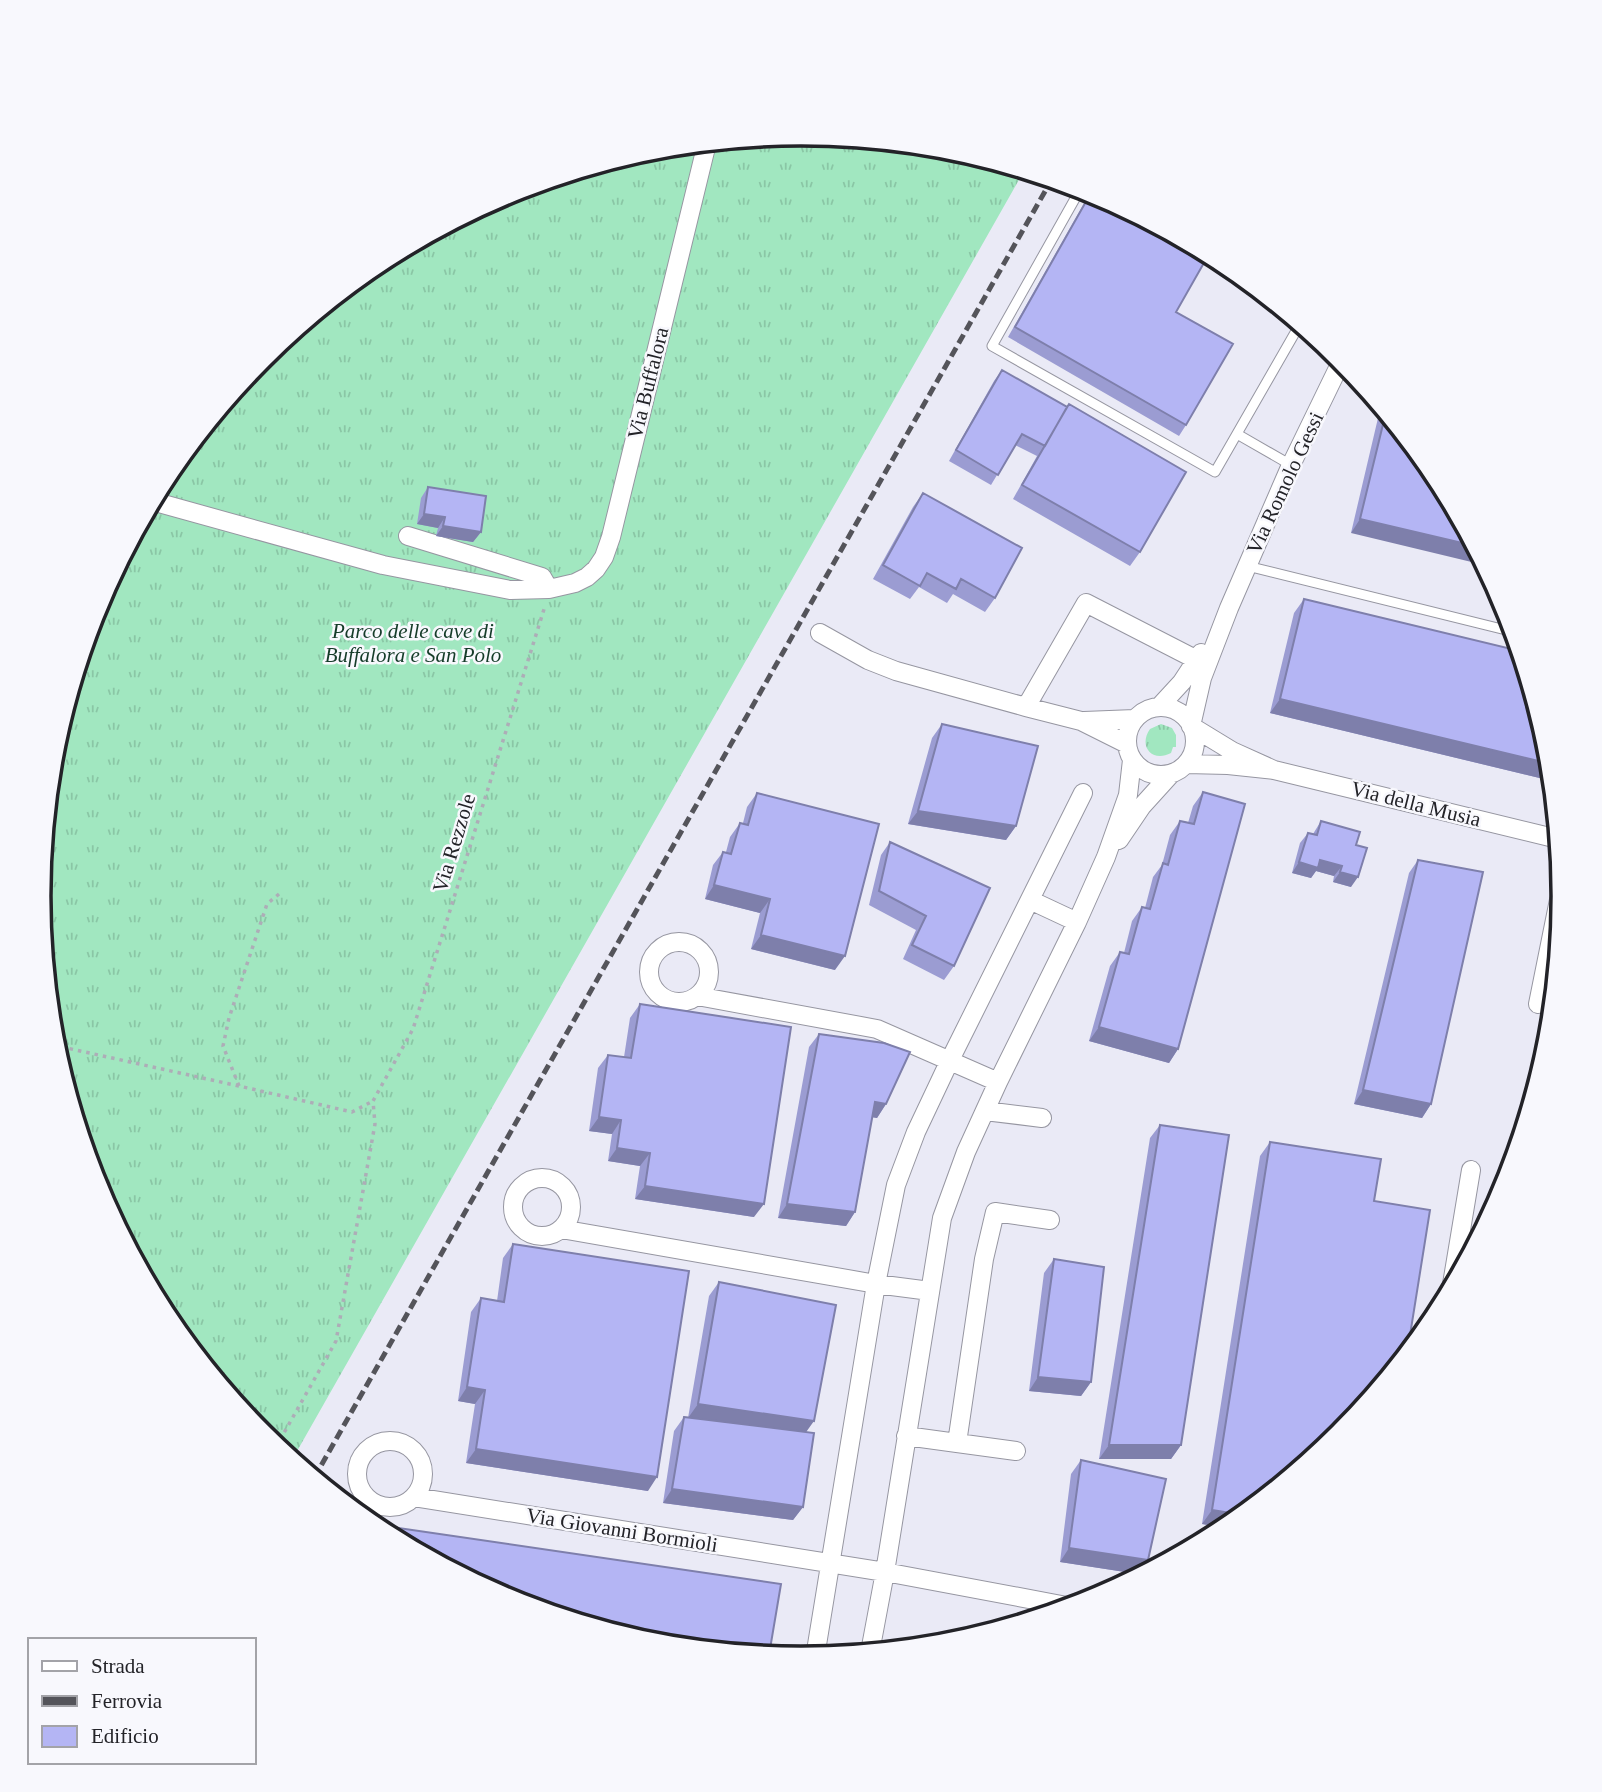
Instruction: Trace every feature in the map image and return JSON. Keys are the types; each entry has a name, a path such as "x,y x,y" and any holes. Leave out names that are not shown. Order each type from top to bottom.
{"street":[{"name":"Via Buffalora","path":"162,504 383,565 510,590 549,589 575,583 587,577 604,556 611,537 705,152"},
{"name":"Via Romolo Gessi","path":"1191,726 1202,678 1229,608 1337,370"},
{"path":"408,536 542,577 549,589"},
{"path":"1026,707 1086,603 1196,660"},
{"name":"Via Romolo Gessi","path":"1159,707 1182,682 1229,608"},
{"name":"Via della Musia","path":"820,633 868,660 896,671 1081,721 1135,719 1150,708 1169,708 1178,711 1191,726 1232,751 1274,769"},
{"path":"872,1643 942,1218 966,1152 1107,857 1128,795 1127,735 1135,719"},
{"name":"Via della Musia","path":"1081,721 1129,752 1140,768 1150,774 1160,775 1179,769 1228,765 1274,769 1549,837"},
{"path":"1107,857 1142,806 1192,755 1195,746 1191,726"},
{"path":"817,1646 876,1284 896,1185 916,1132 950,1060 1083,793"},
{"path":"1030,900 1077,922"},
{"path":"1538,1004 1550,944"},
{"path":"698,996 877,1030 998,1082"},
{"path":"985,1111 1042,1118"},
{"path":"1456,1262 1471,1170"},
{"path":"957,1443 984,1259 995,1212 1050,1220"},
{"path":"561,1229 930,1291"},
{"path":"906,1436 1016,1451"},
{"name":"Via Giovanni Bormioli","path":"414,1497 885,1572 1050,1603"}],"lane":[{"path":"1075,198 992,346 1215,472 1296,332"},
{"path":"1237,434 1292,466"},
{"path":"1247,566 1501,629"}],"path":[{"name":"Via Rezzole","path":"281,1437 336,1341 375,1124 373,1101 413,1029 549,589"},
{"path":"239,1086 223,1046 229,1018 267,904 279,894"},
{"path":"66,1048 352,1112 373,1101"}],"green space":[{"name":"Parco delle cave di Buffalora e San Polo","path":"752,147 850,147 899,152 947,160 1020,179 297,1452 270,1427 206,1353 177,1313 128,1228 108,1183 76,1090 57,994 52,945 52,847 65,750 76,702 108,609 151,521 177,479 237,401 270,365 306,332 384,272 469,223 514,203 607,171 703,152"},
{"path":"1161,724 1172,728 1176,735 1176,747 1173,747 1171,753 1158,756 1149,751 1146,741 1150,729"}],"building":[{"path":"1086,202 1133,223 1204,263 1176,312 1233,344 1186,425 1015,327"},
{"path":"1002,370 1067,407 1045,446 1022,434 998,475 956,450"},
{"path":"1069,404 1186,472 1140,552 1022,485"},
{"path":"1383,423 1425,479 1463,543 1360,519"},
{"path":"428,487 486,496 481,532 443,526 445,517 424,514"},
{"path":"923,493 1022,548 995,598 961,579 956,589 927,573 920,586 883,565"},
{"path":"1304,599 1508,648 1526,702 1539,761 1280,699"},
{"path":"942,724 1038,746 1016,826 918,811"},
{"path":"1203,792 1245,804 1178,1049 1099,1027 1120,952 1129,954 1142,907 1150,909 1163,863 1168,865 1180,821 1194,824"},
{"path":"757,793 879,824 845,956 761,935 770,899 714,885 723,852 731,854 740,823 748,825"},
{"path":"1321,821 1360,832 1356,845 1367,848 1358,877 1340,872 1342,866 1320,860 1318,868 1299,862 1308,833 1317,835"},
{"path":"890,842 990,888 954,966 912,945 926,916 879,891"},
{"path":"1418,860 1483,872 1431,1104 1363,1090"},
{"path":"640,1004 791,1027 764,1204 645,1186 650,1153 617,1148 621,1120 599,1117 608,1055 631,1058"},
{"path":"819,1034 884,1043 910,1052 886,1104 875,1102 855,1212 787,1204"},
{"path":"1160,1125 1229,1135 1181,1445 1109,1445"},
{"path":"1270,1142 1381,1159 1374,1201 1430,1210 1410,1333 1365,1391 1332,1427 1296,1460 1228,1513 1212,1510"},
{"path":"513,1244 689,1271 657,1477 476,1449 485,1390 467,1387 481,1298 504,1302"},
{"path":"1054,1259 1104,1267 1091,1382 1038,1377"},
{"path":"719,1282 836,1305 814,1421 698,1404"},
{"path":"684,1417 814,1433 803,1507 672,1489"},
{"path":"1081,1460 1166,1479 1148,1560 1069,1548"},
{"path":"396,1528 781,1584 771,1645 703,1640 607,1621 560,1606 469,1569"}],"railway":[{"path":"318,1470 1047,188"}]}
